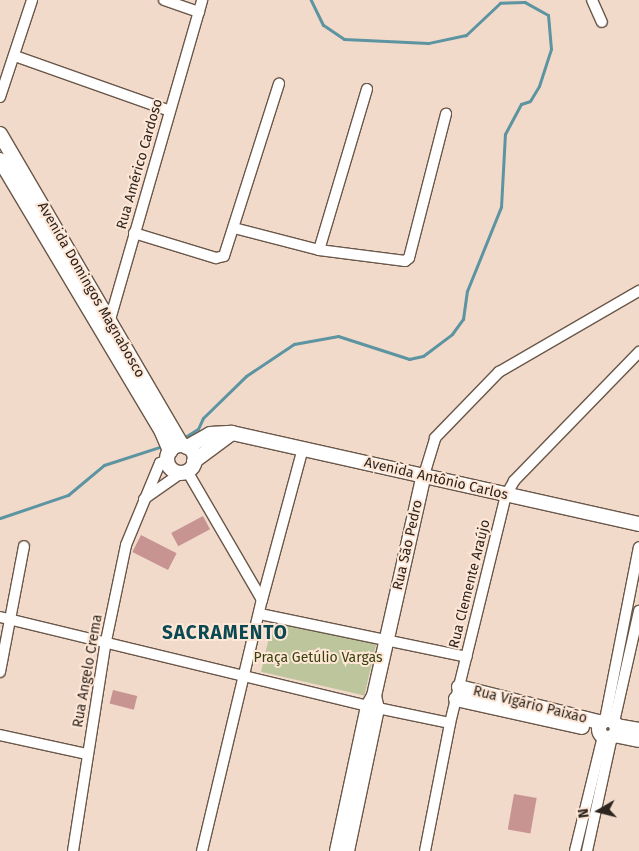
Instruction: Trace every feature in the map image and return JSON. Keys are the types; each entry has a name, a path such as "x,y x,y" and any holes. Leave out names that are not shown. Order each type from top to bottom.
{"main road":[{"name":"Avenida Domingos Magnabosco","path":"0,134 110,322 176,451"},
{"path":"0,160 176,451 173,470 187,468 232,433"},
{"name":"Avenida Antônio Carlos","path":"176,451 210,434 232,433 639,524"},
{"path":"176,451 193,453 187,468"},
{"name":"Rua São Pedro","path":"373,704 424,475"},
{"name":"Rua Vigário Paixão","path":"457,693 608,729 639,740"},
{"path":"337,851 373,704"},
{"path":"347,851 373,704"},
{"name":"Rua Vigário Paixão","path":"608,729 639,730"}],"street":[{"path":"0,97 32,0"},
{"path":"164,0 199,12"},
{"name":"Rua Américo Cardoso","path":"106,337 134,233 202,0"},
{"path":"592,0 602,22"},
{"path":"15,56 170,111"},
{"path":"134,233 216,258 226,252 279,84"},
{"path":"319,250 367,89"},
{"path":"234,228 319,250 400,262 409,258 446,114"},
{"name":"Rua São Pedro","path":"424,475 435,438 499,372 639,291"},
{"name":"Rua Clemente Araújo","path":"425,851 450,723 506,495 514,480 639,352"},
{"path":"202,851 262,600 303,448"},
{"name":"Rua Angelo Crema","path":"74,851 106,641 126,545 143,499 160,463 176,451"},
{"path":"143,499 187,468 262,600"},
{"path":"0,672 4,618 24,546"},
{"path":"587,851 639,547"},
{"path":"575,851 639,611"},
{"path":"260,614 467,657"},
{"path":"4,618 450,723"},
{"path":"0,735 88,754"}],"green space":[{"name":"Praça Getúlio Vargas","path":"273,620 376,644 364,695 261,672"}],"building":[{"path":"203,516 210,529 178,546 171,533"},
{"path":"141,535 177,553 168,570 132,552"},
{"path":"113,690 137,696 134,710 110,704"},
{"path":"514,794 537,798 530,833 508,829"}],"waterway":[{"path":"185,437 198,429 203,418 246,376 294,344 338,336 409,359 423,356 452,334 463,319 467,291 501,207 505,134 521,104 530,101 539,86 551,49 548,15 525,2 500,3 466,35 428,43 344,39 323,25 311,0"},
{"path":"0,518 68,495 104,465 163,446"}],"district":[{"name":"SACRAMENTO","path":"225,633"}]}
